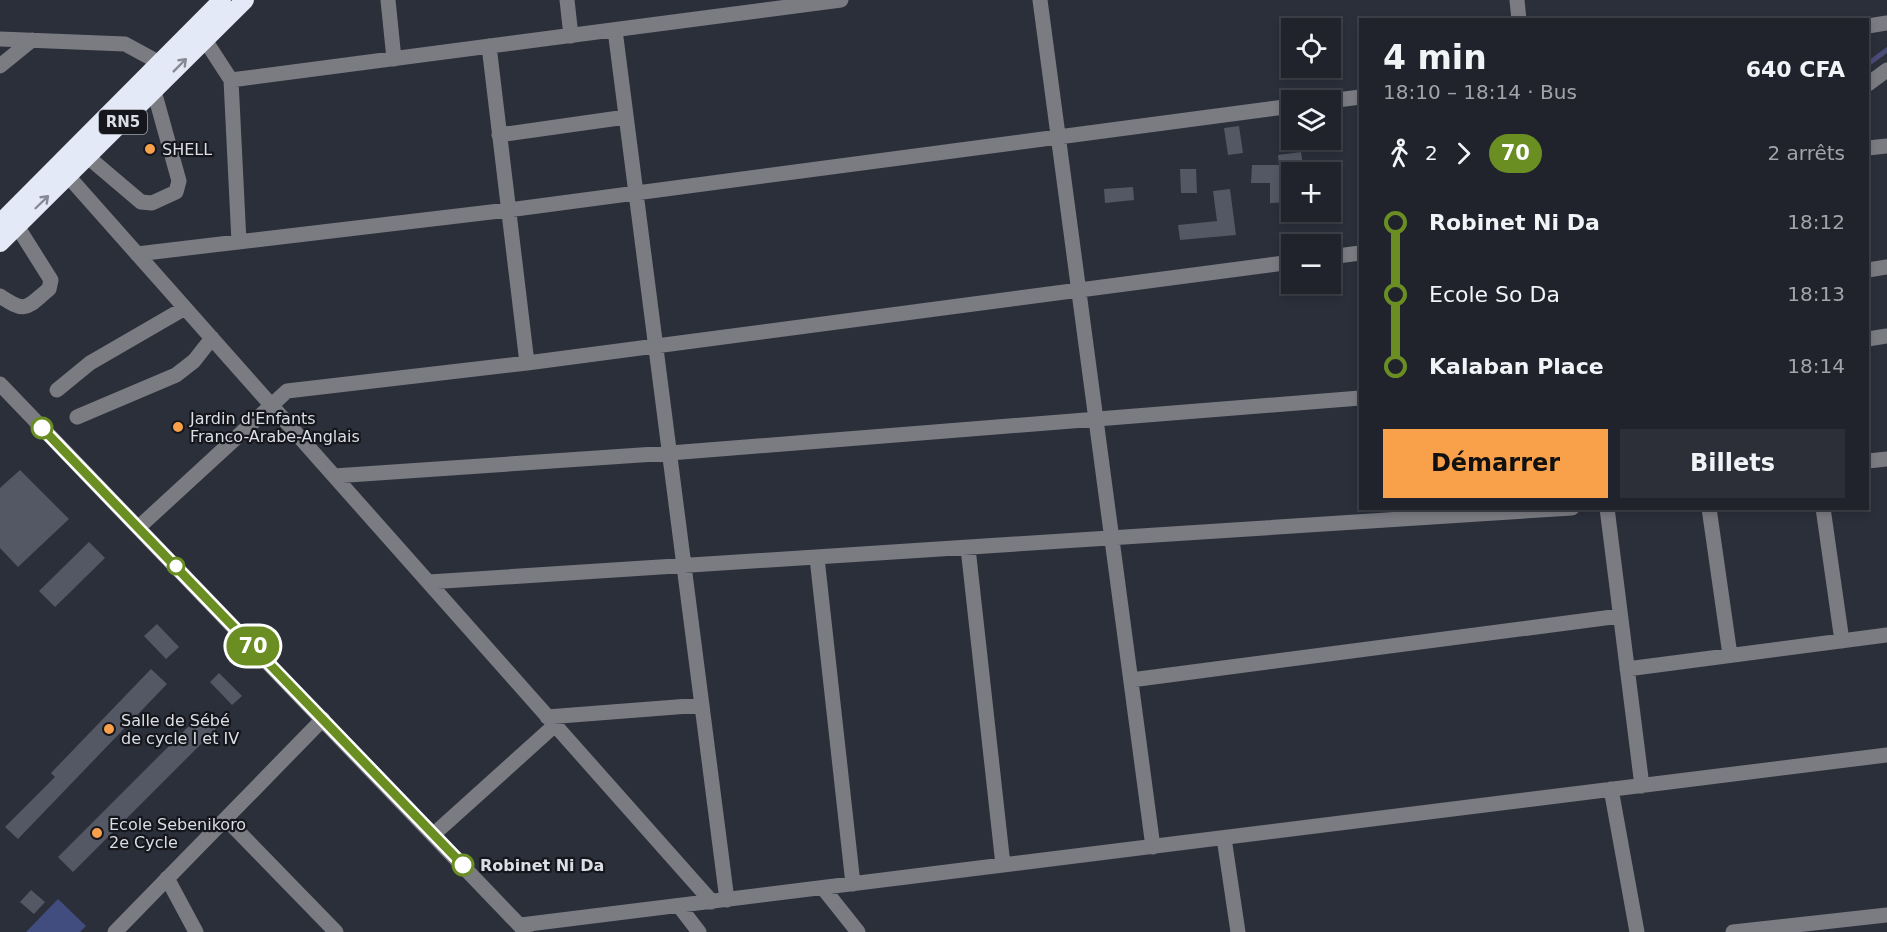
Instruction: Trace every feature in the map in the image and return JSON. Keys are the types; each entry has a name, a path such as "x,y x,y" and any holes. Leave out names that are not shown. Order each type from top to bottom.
{"highway":[{"name":"RN5","path":"0,243 9,224 222,0"},
{"name":"RN5","path":"9,224 68,176 245,0"}],"street":[{"path":"388,0 394,59"},
{"path":"567,0 571,36"},
{"path":"231,80 841,0"},
{"path":"1040,0 1153,847"},
{"path":"1517,0 1519,18"},
{"path":"1869,26 1887,23"},
{"path":"615,30 702,705 720,901"},
{"path":"0,39 126,44 160,63"},
{"path":"0,66 32,40"},
{"path":"205,40 231,80 239,242"},
{"path":"489,46 527,363"},
{"path":"1869,83 1887,70"},
{"path":"87,157 141,202 152,204 176,192 179,180 154,91"},
{"path":"1341,100 1359,97"},
{"path":"137,254 508,210 1281,107"},
{"path":"499,135 626,117"},
{"path":"1869,148 1887,146"},
{"path":"68,176 551,721 720,901"},
{"path":"0,296 18,308 24,308 51,285 51,280 9,224"},
{"path":"1341,256 1359,253"},
{"path":"139,527 287,391 656,347 1281,263"},
{"path":"1869,270 1887,267"},
{"path":"57,390 90,363 185,308"},
{"path":"1869,339 1887,336"},
{"path":"77,417 176,375 194,360 212,338"},
{"path":"0,384 523,929 678,906 1887,755"},
{"path":"334,476 670,453 1359,398"},
{"path":"1869,461 1887,459"},
{"path":"429,582 1542,510"},
{"path":"1607,510 1642,786"},
{"path":"1709,510 1730,655"},
{"path":"1823,510 1842,641"},
{"path":"968,548 1004,865"},
{"path":"817,558 853,884"},
{"path":"1131,680 1620,616"},
{"path":"1627,669 1887,635"},
{"path":"434,834 551,721 702,705"},
{"path":"115,932 323,719"},
{"path":"1611,789 1637,932"},
{"path":"226,819 336,932"},
{"path":"1224,838 1238,932"},
{"path":"167,878 196,932"},
{"path":"823,888 858,932"},
{"path":"678,906 699,932"},
{"path":"1732,932 1887,915"}],"shaded area":[{"path":"58,899 86,926 80,932 26,932"}],"building":[{"path":"1239,126 1243,153 1228,155 1224,128"},
{"path":"1301,152 1302,162 1281,162 1281,202 1270,203 1270,183 1251,183 1252,165 1279,165 1278,155"},
{"path":"1180,169 1196,169 1197,193 1181,193"},
{"path":"1133,187 1134,200 1105,203 1104,189"},
{"path":"1230,189 1236,235 1180,240 1178,225 1217,221 1213,191"},
{"path":"20,470 69,519 18,567 0,548 0,488"},
{"path":"89,542 105,558 55,607 39,591"},
{"path":"157,624 179,647 166,659 144,636"},
{"name":"Salle de Sébé de cycle I et IV","path":"151,669 167,684 18,839 5,827 55,777 51,773"},
{"path":"219,673 242,696 232,705 210,682"},
{"path":"200,715 216,729 73,872 58,857"},
{"path":"31,890 45,902 34,914 20,902"}],"waterway":[{"path":"1869,63 1887,50"}],"bus line":[{"name":"70","path":"42,428 463,865"}],"place":[{"name":"SHELL","path":"150,149"},
{"name":"Jardin d'Enfants Franco-Arabe-Anglais","path":"178,427"},
{"name":"Salle de Sébé de cycle I et IV","path":"109,729"},
{"name":"Ecole Sebenikoro 2e Cycle","path":"97,833"},
{"name":"Robinet Ni Da","path":"463,865"}]}
